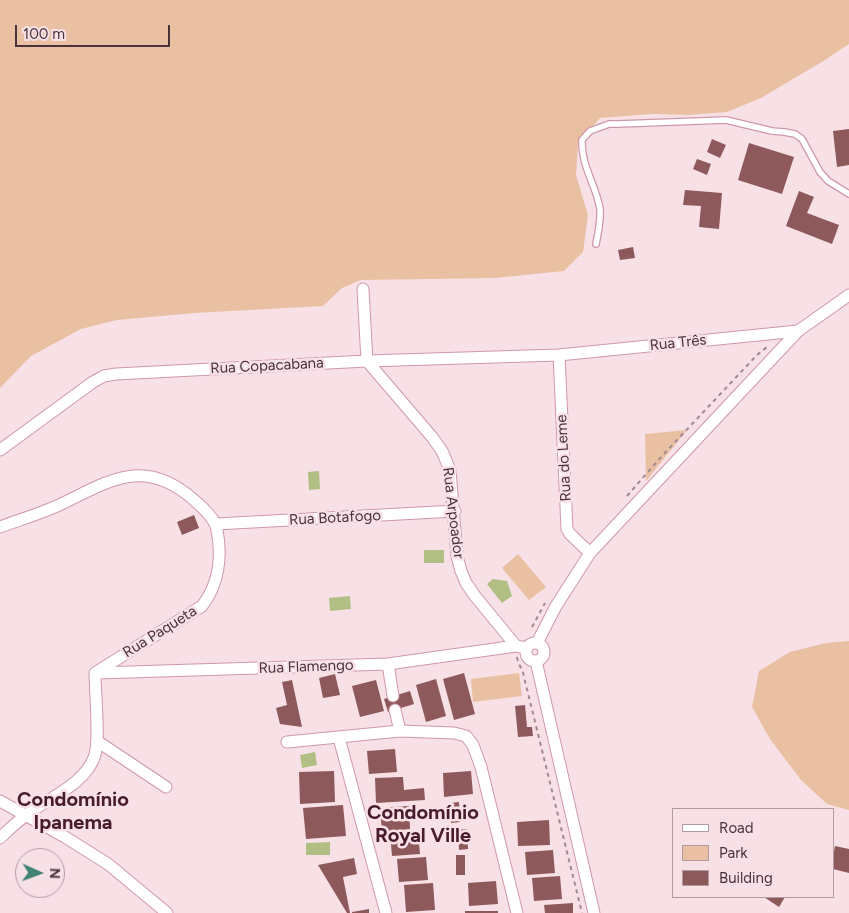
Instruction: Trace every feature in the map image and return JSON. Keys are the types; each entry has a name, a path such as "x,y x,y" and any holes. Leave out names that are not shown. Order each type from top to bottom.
{"street":[{"path":"363,289 368,362"},
{"path":"525,646 556,606 590,553 798,331 849,295"},
{"name":"Rua Três","path":"559,355 798,331"},
{"name":"Rua Copacabana","path":"0,450 104,376 132,372 559,355"},
{"name":"Rua do Leme","path":"559,355 567,529 590,553"},
{"name":"Rua Arpoador","path":"368,362 432,437 442,452 450,470 455,511 457,556 466,583 475,596 525,646 528,657 536,661 594,913"},
{"path":"0,527 54,507 110,481 134,475 162,481 177,488 200,506 216,524"},
{"name":"Rua Botafogo","path":"216,524 455,511"},
{"name":"Rua Paqueta","path":"95,673 202,606 208,598 216,579 219,562 220,546 216,524"},
{"name":"Rua Flamengo","path":"95,673 388,664 525,646"},
{"path":"388,664 393,696"},
{"path":"0,838 26,815 80,779 89,767 94,755 96,741 95,673"},
{"path":"395,710 400,732"},
{"path":"288,742 400,732 454,733 466,736 473,745 481,767 517,913"},
{"path":"339,738 386,913"},
{"path":"96,741 166,787"},
{"path":"0,800 108,864 167,913"}],"lane":[{"path":"596,244 600,225 600,209 584,164 582,140 590,132 609,124 726,120 772,131 795,134 802,139 820,172 828,181 849,194"}],"path":[{"path":"525,646 518,663 523,670 582,913"}],"green space":[{"path":"0,0 849,0 849,44 761,98 727,112 688,115 652,114 600,118 578,144 576,175 588,215 583,252 564,271 495,278 361,280 342,288 323,306 194,313 117,320 81,329 31,356 0,388"},
{"path":"687,430 646,481 645,434"},
{"path":"518,554 546,587 529,600 502,568"},
{"path":"849,641 849,810 827,804 801,780 770,739 752,707 759,671 790,652 826,643"},
{"path":"519,673 522,696 473,702 471,679"}],"shaded area":[{"path":"319,471 320,489 309,490 308,472"},
{"path":"424,550 444,550 444,563 424,563"},
{"path":"493,579 507,581 512,596 502,603 487,584"},
{"path":"350,596 351,609 330,611 329,598"},
{"path":"315,752 317,765 302,768 300,755"},
{"path":"330,842 330,855 306,855 306,843"}],"building":[{"path":"849,129 849,165 837,167 833,131"},
{"path":"712,139 726,145 720,158 707,152"},
{"path":"749,143 794,157 782,194 738,180"},
{"path":"697,159 711,164 707,175 693,169"},
{"path":"685,190 722,193 719,229 699,227 701,206 683,205"},
{"path":"799,191 814,197 807,213 839,225 832,244 786,226"},
{"path":"633,247 635,258 620,260 618,250"},
{"path":"194,515 199,528 182,535 177,522"},
{"path":"464,673 475,714 454,720 443,679"},
{"path":"335,674 340,695 323,698 319,678"},
{"path":"436,679 446,716 426,722 416,685"},
{"path":"292,680 302,727 280,724 276,708 287,705 282,682"},
{"path":"376,680 384,711 360,717 352,686"},
{"path":"410,691 414,704 388,712 384,699"},
{"path":"525,705 527,727 532,727 533,736 518,737 515,706"},
{"path":"395,749 397,772 369,774 367,751"},
{"path":"334,771 335,802 300,804 299,772"},
{"path":"471,771 473,794 444,797 443,773"},
{"path":"403,777 404,790 424,788 425,800 376,803 375,778"},
{"path":"459,802 460,822 451,823 450,803"},
{"path":"343,805 346,836 306,839 303,808"},
{"path":"409,806 410,829 382,832 380,808"},
{"path":"549,820 550,845 518,846 517,822"},
{"path":"467,829 468,849 459,850 458,830"},
{"path":"418,831 420,854 392,856 390,833"},
{"path":"835,846 849,849 849,873 834,869"},
{"path":"553,850 555,873 527,875 525,852"},
{"path":"456,855 465,855 465,875 456,875"},
{"path":"426,857 428,880 399,882 397,859"},
{"path":"354,858 357,874 343,877 350,913 347,913 318,865"},
{"path":"560,876 562,899 534,901 532,878"},
{"path":"496,881 498,904 469,906 468,883"},
{"path":"433,883 435,910 406,912 404,885"},
{"path":"766,898 784,898 779,907"},
{"path":"573,903 573,913 545,913 544,905"},
{"path":"369,909 369,913 352,913 352,912"},
{"path":"465,911 498,911 498,913 465,913"}],"district":[{"name":"Condomínio Ipanema","path":"73,812"},
{"name":"Condomínio Royal Ville","path":"423,824"}]}
